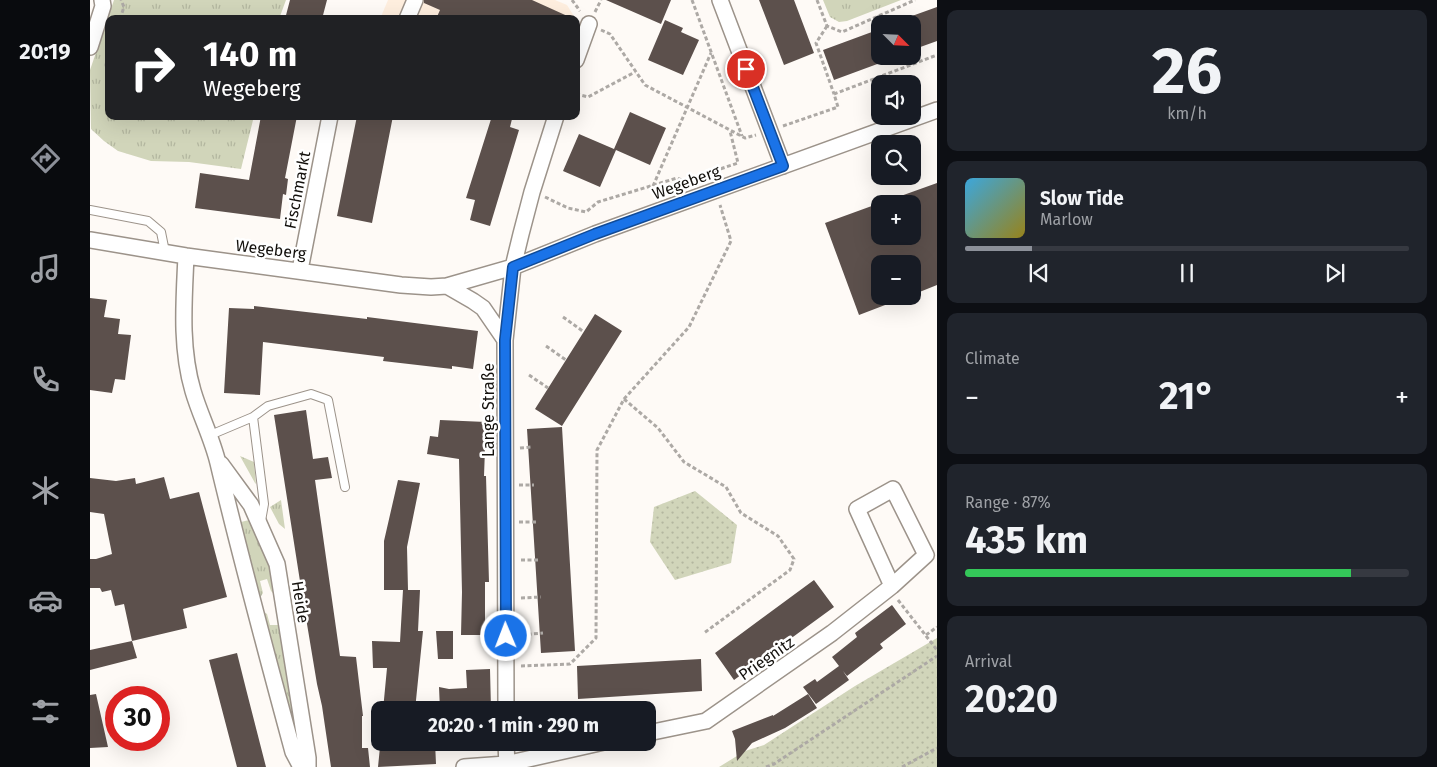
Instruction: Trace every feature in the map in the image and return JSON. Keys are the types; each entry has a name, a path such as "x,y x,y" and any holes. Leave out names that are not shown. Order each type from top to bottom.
{"street":[{"path":"90,47 103,6 102,0"},
{"path":"409,15 415,0"},
{"path":"720,0 783,166"},
{"path":"580,49 589,24"},
{"name":"Wegeberg","path":"90,240 186,256 401,285 431,288 447,286 513,267 595,234 937,110"},
{"name":"Fischmarkt","path":"300,270 329,120"},
{"name":"Lange Straße","path":"506,701 505,340 513,267 532,192 555,120"},
{"name":"Heide","path":"186,256 183,319 185,354 192,391 217,459 239,551 290,743 301,767"},
{"path":"447,286 473,300 483,308 505,340"},
{"name":"Heide","path":"217,459 251,505 277,564 308,767"},
{"name":"Priegnitz","path":"656,731 706,721 832,633 890,587 926,555 893,489 857,509 890,587"},
{"path":"506,751 506,765"},
{"path":"464,767 506,765 566,751"}],"lane":[{"path":"90,210 148,221 161,232 165,252"},
{"path":"208,436 253,417 268,406 311,394 328,400 345,487"},
{"path":"253,417 264,504 260,527"}],"path":[{"path":"121,0 124,7 121,15"},
{"path":"692,0 742,137"},
{"path":"817,0 827,26 842,32 915,0"},
{"path":"827,26 816,43 834,94"},
{"path":"653,186 712,52"},
{"path":"580,95 588,97 635,72"},
{"path":"532,192 568,208 586,212 598,202 677,178 684,181 738,163 730,131"},
{"path":"505,667 570,664 596,638 597,450 624,399 689,327 731,240 716,190"},
{"path":"563,317 584,332"},
{"path":"546,346 566,360"},
{"path":"529,375 548,388"},
{"path":"624,399 658,428 684,462 726,487 741,512 778,536 794,559 790,570 704,633"},
{"path":"521,448 532,447"},
{"path":"523,484 534,485"},
{"path":"526,522 536,522"},
{"path":"528,560 538,560"},
{"path":"890,587 937,650"},
{"path":"525,598 541,597"},
{"path":"926,634 937,627"},
{"path":"528,635 543,634"},
{"path":"766,767 774,764 937,656"},
{"path":"902,767 937,748"}],"shaded area":[{"path":"388,0 555,0 567,5 573,15 382,15"}],"green space":[{"path":"114,0 286,0 280,15 109,15"},
{"path":"823,0 901,0 847,21 839,22 830,17"},
{"path":"105,26 105,120 253,120 241,169 189,162 151,161 118,151 91,129 90,70"},
{"path":"240,456 254,462 256,484 255,483"},
{"path":"695,491 737,525 731,563 675,580 650,542 654,507"},
{"path":"281,500 285,529 279,524 270,507"},
{"path":"249,520 263,544 277,597 271,591 267,579 260,581 263,593 258,601 240,526 241,522"},
{"path":"279,606 301,741 297,743 261,610 267,614 270,625 278,625 277,614"},
{"path":"937,638 937,767 719,767 745,751 764,745 855,686"}],"building":[{"path":"290,0 327,0 323,15 286,15"},
{"path":"424,0 532,0 565,15 438,15 440,10 424,3"},
{"path":"606,0 671,0 661,24"},
{"path":"759,0 794,0 814,53 784,65"},
{"path":"937,7 937,41 921,47 921,15 915,15"},
{"path":"665,20 683,28 681,32 699,40 683,75 648,60"},
{"path":"871,32 871,65 875,65 834,80 823,50"},
{"path":"630,112 666,128 650,165 616,150 600,187 563,171 579,134 614,149"},
{"path":"260,120 296,120 285,178 288,179 286,195 283,194 280,219 195,208 200,173 249,180"},
{"path":"356,120 392,120 372,223 337,216"},
{"path":"491,120 512,120 510,127 519,130 490,226 470,220 475,200 466,198"},
{"path":"937,183 937,285 921,291 921,255 871,255 871,305 885,305 859,315 825,223 871,206 871,245 921,245 921,195 904,195"},
{"path":"90,298 107,300 104,317 120,319 118,334 131,335 125,380 115,379 112,393 90,390"},
{"path":"254,306 367,319 367,317 478,331 473,369 452,366 452,369 383,361 384,357 263,342 260,395 224,393 229,308 254,309"},
{"path":"595,314 622,331 562,426 535,409"},
{"path":"306,410 313,459 328,457 332,478 315,480 340,656 356,657 363,716 362,748 368,748 370,767 331,767 274,415"},
{"path":"440,420 486,422 484,476 486,476 489,582 485,582 485,635 461,635 459,459 427,454 430,436 438,437"},
{"path":"562,427 575,651 541,653 527,429"},
{"path":"164,477 170,499 199,492 227,597 183,609 187,628 132,641 124,604 115,606 111,590 102,592 100,588 90,588 90,559 112,554 104,514 90,512 90,478 116,481 135,478 136,484"},
{"path":"398,480 420,483 407,547 408,590 384,590 384,541"},
{"path":"814,580 834,607 734,680 715,653"},
{"path":"403,590 420,590 418,631 423,631 416,701 384,701 387,668 373,668 372,641 400,642"},
{"path":"892,605 906,624 880,644 883,648 847,676 843,671 849,680 816,704 803,687 815,679 817,682 839,666 832,657 857,637 855,633"},
{"path":"436,631 453,631 453,659 438,659"},
{"path":"132,641 137,658 90,670 90,650"},
{"path":"237,653 266,767 237,767 209,660"},
{"path":"701,659 702,691 578,699 577,666"},
{"path":"490,669 491,701 440,701 439,687 449,689 467,688 466,670"},
{"path":"96,694 105,734 105,747 90,748 90,695"},
{"path":"808,694 817,708 785,728 752,743 737,761 735,739 732,731 773,716"},
{"path":"380,751 435,751 436,764 378,767"}],"route":[{"path":"506,636 505,340 513,267 595,234 783,166 746,69"}]}
